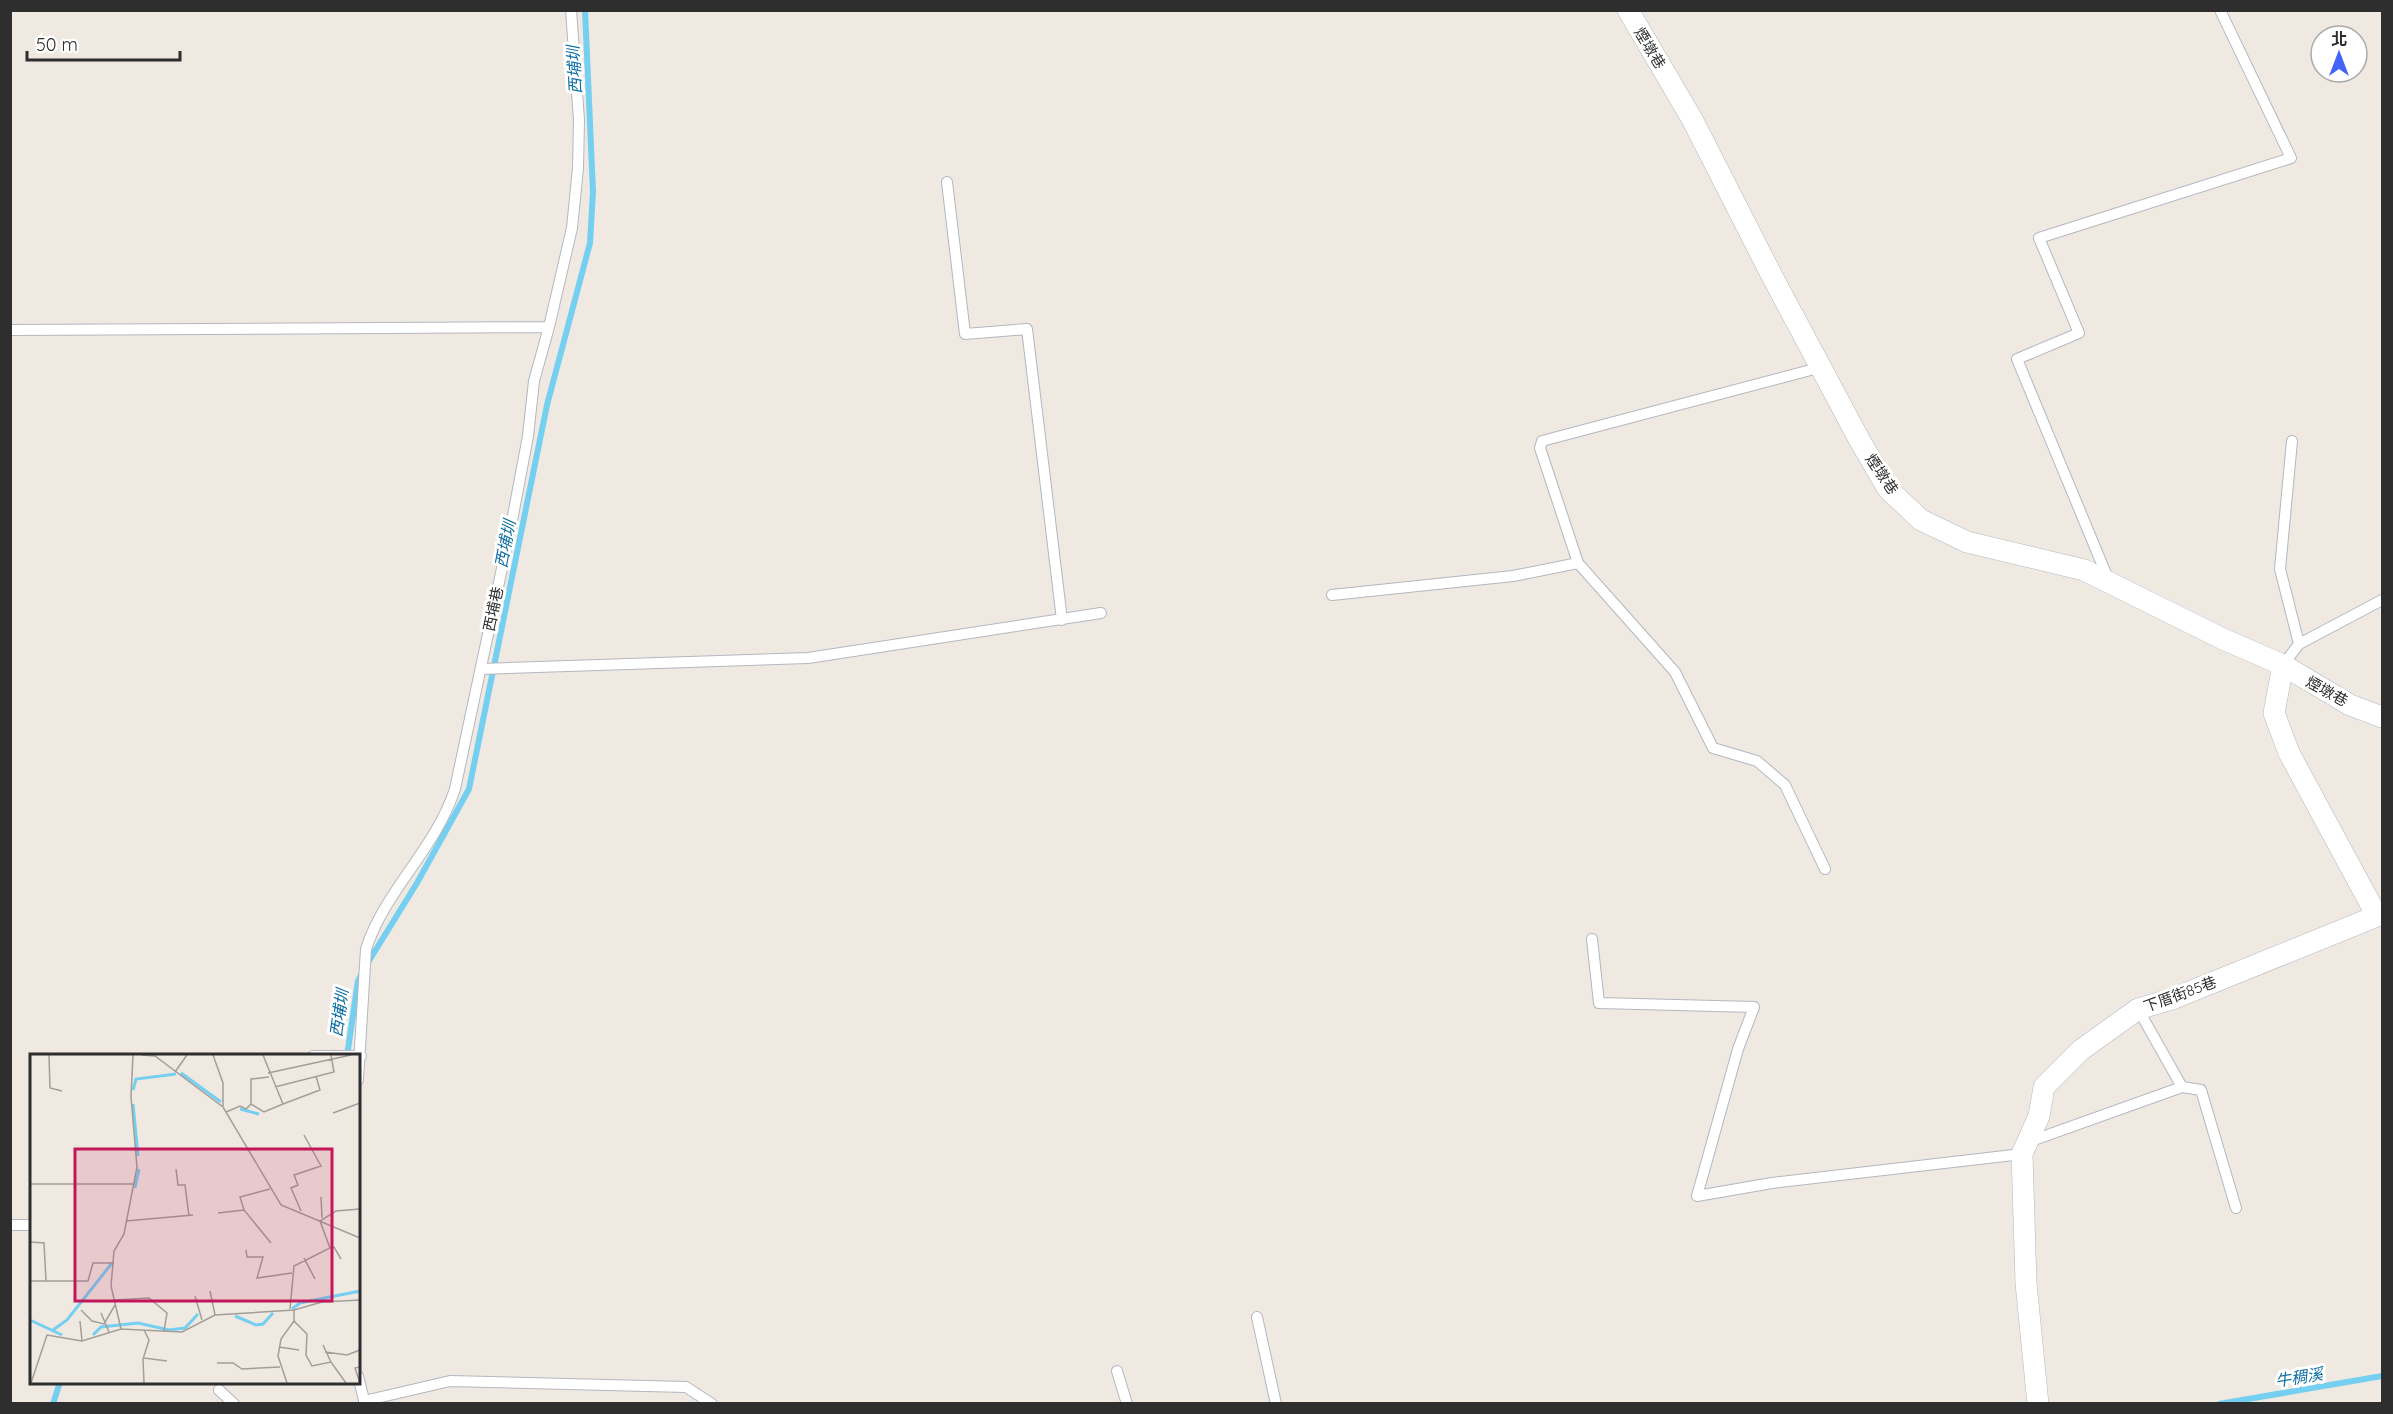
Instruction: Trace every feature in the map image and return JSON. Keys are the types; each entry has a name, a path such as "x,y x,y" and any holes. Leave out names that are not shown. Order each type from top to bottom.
{"street":[{"name":"煙墩巷","path":"1628,10 1692,119 1772,276 1888,489 1921,520 1967,542 2074,567 2109,581 2223,639 2283,665 2350,705 2382,717"},
{"name":"下厝街85巷","path":"2038,1404 2026,1283 2025,1148 2039,1116 2044,1087 2081,1050 2138,1009 2172,999 2380,915 2289,753 2274,713 2283,665"}],"lane":[{"name":"西埔巷","path":"360,1064 366,949 373,928 383,910 420,859 447,812 455,789 528,436 534,381 572,228 578,168 579,120 571,10"},
{"path":"2109,581 2017,359 2079,333 2039,238 2291,159 2220,10"},
{"path":"946,182 965,334 1027,329 1062,620"},
{"path":"10,330 549,327"},
{"path":"1822,367 1542,441 1540,448 1578,563 1675,672 1713,748 1758,761 1785,785 1825,869"},
{"path":"2292,441 2280,569 2299,644"},
{"path":"1332,595 1513,576 1578,563"},
{"path":"2283,665 2299,644 2382,600"},
{"path":"480,669 808,658 1101,613"},
{"path":"1592,939 1599,1003 1754,1007 1738,1049 1697,1196 1772,1183 2025,1148 2182,1087 2201,1090 2236,1208"},
{"path":"2138,1009 2182,1087"},
{"path":"10,1225 30,1225"},
{"path":"1257,1317 1276,1404"},
{"path":"1117,1371 1127,1404"},
{"path":"360,1384 364,1402 450,1381 686,1387 712,1404"},
{"path":"219,1390 234,1404"}],"waterway":[{"name":"西埔圳","path":"367,964 417,883 469,789 547,405 590,243 593,192 585,10"},
{"name":"西埔圳","path":"347,1054 358,981 362,973"},
{"name":"牛稠溪","path":"2219,1404 2382,1376"},
{"name":"西埔圳","path":"53,1404 59,1384"}]}
